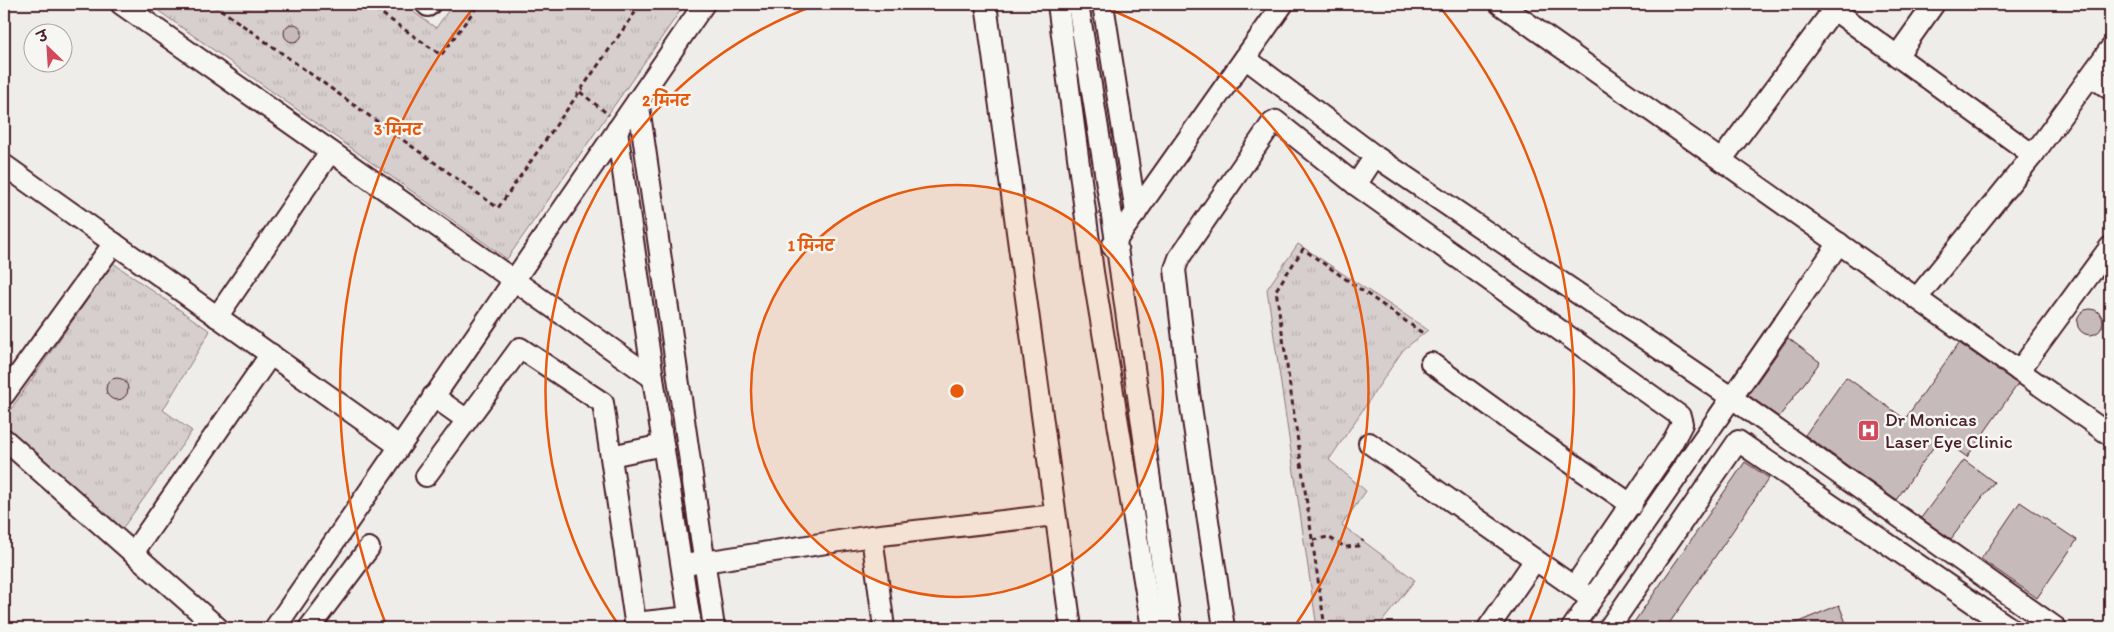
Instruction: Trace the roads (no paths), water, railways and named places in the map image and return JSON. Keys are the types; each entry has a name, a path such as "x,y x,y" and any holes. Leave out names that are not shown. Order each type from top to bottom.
{"street":[{"path":"121,4 653,378"},
{"path":"426,4 428,6 430,4"},
{"path":"275,628 512,280 704,4"},
{"path":"986,4 1071,628"},
{"path":"1058,4 1094,272 1152,628"},
{"path":"1078,4 1116,241 1171,628"},
{"path":"1103,4 1136,213"},
{"path":"1500,4 1722,159 2110,435"},
{"path":"1897,56 1934,4"},
{"path":"1094,272 1280,6"},
{"path":"1722,159 1830,6 2033,155"},
{"path":"1917,298 2033,155 2110,49"},
{"path":"1245,58 1375,156 1732,398 2056,628"},
{"path":"2091,76 2110,89"},
{"path":"638,100 714,628"},
{"path":"1224,628 1189,393 1175,269 1179,258 1272,123 1276,122 1356,185 1637,383 1680,416 1682,424 1672,443 1632,505 1574,587"},
{"path":"426,476 520,348 603,403 635,626 691,623 653,378 619,127"},
{"path":"218,317 330,152"},
{"path":"1356,185 1375,156"},
{"path":"4,165 399,446"},
{"path":"4,395 114,243"},
{"path":"1572,628 1839,243"},
{"path":"2020,371 2110,248"},
{"path":"133,553 270,354"},
{"path":"1431,363 1632,505"},
{"path":"434,396 467,420"},
{"path":"4,439 215,627"},
{"path":"1609,628 1738,441 2010,628"},
{"path":"1369,443 1592,599"},
{"path":"610,456 663,445"},
{"path":"682,566 872,536 1056,514"},
{"path":"872,536 884,628"},
{"path":"309,628 369,548"},
{"path":"1488,628 1535,560"}],"place":[{"name":"Dr Monicas Laser Eye Clinic","path":"1869,430"}]}
